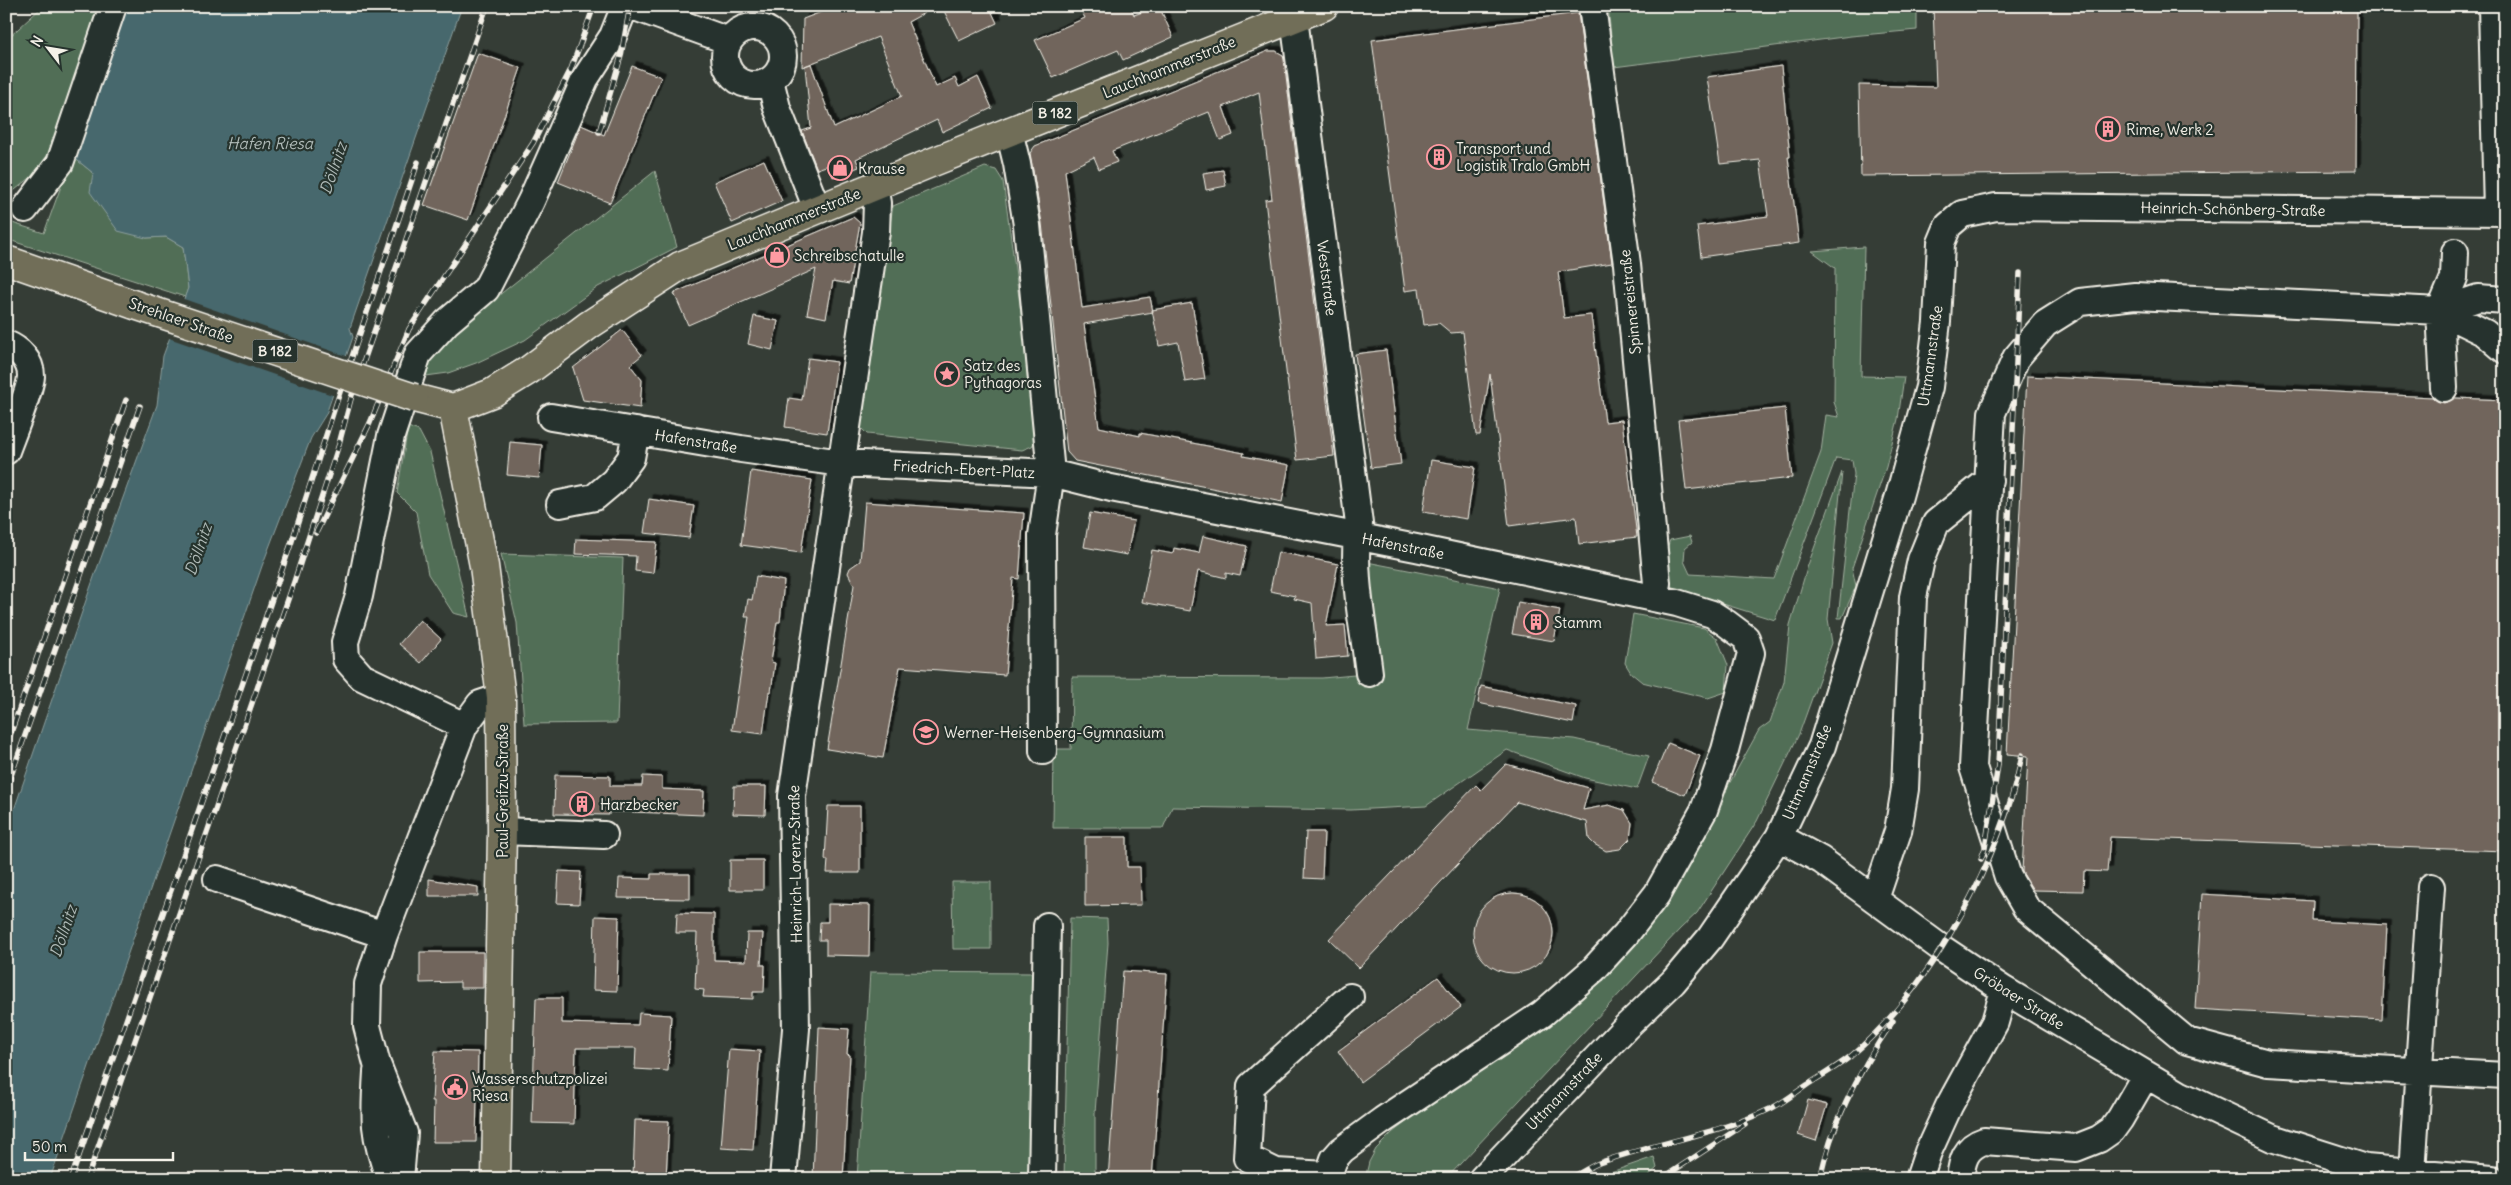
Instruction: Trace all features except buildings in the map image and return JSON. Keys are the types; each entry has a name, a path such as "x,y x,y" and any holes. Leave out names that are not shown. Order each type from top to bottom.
{"main road":[{"name":"Lauchhammerstraße","path":"453,408 492,392 529,370 597,320 680,266 1306,11"},
{"name":"Strehlaer Straße","path":"6,260 414,398 453,408"},
{"name":"Paul-Greifzu-Straße","path":"453,408 484,566 501,697 502,832 496,1179"}],"street":[{"path":"25,208 60,163 113,6"},
{"path":"464,726 362,677 346,659 345,642 359,596 391,436 418,354 447,322 486,289 523,217 585,79 613,36 625,6"},
{"path":"632,6 729,41"},
{"name":"Spinnereistraße","path":"1592,6 1627,264 1657,583 1654,598"},
{"path":"2492,6 2501,212"},
{"name":"Weststraße","path":"1306,11 1359,524 1356,537 1357,565 1370,673"},
{"path":"762,17 782,47 781,65 770,80 752,85 734,77 728,70 725,50 729,41 762,17"},
{"path":"770,80 777,108 817,209"},
{"name":"Friedrich-Ebert-Platz","path":"842,462 1051,473 1027,225 1017,164 1009,131"},
{"path":"842,462 876,232 877,203 874,186"},
{"name":"Heinrich-Schönberg-Straße","path":"1962,214 1996,207 2501,212"},
{"name":"Uttmannstraße","path":"1482,1179 1626,1027 1673,982 1710,938 1779,837 1822,746 1899,496 1928,387 1938,322 1941,243 1948,226 1962,214"},
{"path":"2444,388 2440,311 2454,278 2455,252"},
{"path":"2505,300 2478,298 2440,311 2135,296 2080,302 2044,324 2016,358 1992,413 1973,767 2008,877 2026,908 2187,1041 2268,1063 2505,1076"},
{"path":"2440,311 2485,333 2505,350"},
{"path":"6,344 15,348 27,360 31,377 6,452"},
{"name":"Hafenstraße","path":"551,417 842,462"},
{"path":"560,504 595,497 614,481 631,458 636,431"},
{"name":"Heinrich-Lorenz-Straße","path":"783,1179 796,1029 792,796 842,462"},
{"path":"1044,751 1042,535 1051,473"},
{"name":"Hafenstraße","path":"1051,473 1111,488 1654,598 1712,614 1746,638 1751,653 1726,750 1704,810 1657,894 1626,934 1592,970 1542,1014 1398,1109 1342,1150 1334,1159 1327,1177"},
{"path":"1875,898 1898,831 1905,790 1913,597 1921,560 1936,523 1989,480"},
{"path":"400,1179 404,1133 377,1064 367,1026 368,984 384,935 464,726 480,704 501,697"},
{"path":"502,832 604,835"},
{"name":"Gröbaer Straße","path":"1779,837 1821,860 2004,990 2145,1076 2272,1138 2366,1173 2412,1172 2492,1179"},
{"path":"217,879 384,935"},
{"path":"2412,1172 2431,887"},
{"path":"1042,1179 1047,926"},
{"path":"1919,1179 1928,1152 1949,1106 1995,1022 2004,990"},
{"path":"1327,1177 1275,1175 1247,1158 1251,1086 1350,997"},
{"path":"377,1064 374,1122 378,1148 390,1179"},
{"path":"1960,1179 1962,1162 1967,1152 1975,1144 1984,1141 2076,1148 2100,1139 2112,1130 2120,1119 2145,1076"},
{"path":"1944,1179 1949,1136 1949,1106"}],"green space":[{"path":"43,6 106,6 53,160 6,197 6,40"},
{"path":"1608,6 1917,6 1917,30 1851,36 1614,67"},
{"path":"72,156 93,173 146,238 166,237 183,247 188,288 185,297 6,239 6,221 44,233"},
{"path":"985,167 996,170 1003,181 1038,436 1032,446 1022,450 867,434 857,424 893,206"},
{"path":"655,171 677,247 598,287 525,340 476,363 448,373 426,376 427,365 444,339"},
{"path":"1864,247 1861,376 1904,377 1898,419 1886,467 1852,568 1856,586 1842,618 1838,618 1854,474 1852,460 1836,458 1775,620 1671,588 1664,564 1670,540 1690,536 1692,542 1685,548 1684,561 1690,574 1774,579 1821,452 1826,415 1839,417 1834,402 1835,268 1812,251"},
{"path":"408,427 419,431 430,452 469,617 453,613 428,574 416,512 397,493"},
{"path":"1842,472 1828,619 1832,643 1799,734 1757,821 1697,913 1446,1179 1365,1179 1369,1162 1376,1149 1393,1132 1479,1067 1538,1026 1708,822 1759,730 1770,722 1784,682 1790,625 1808,565"},
{"path":"501,554 623,558 617,723 524,724 517,623"},
{"path":"1367,562 1500,588 1468,730 1574,739 1649,756 1637,789 1585,778 1507,750 1426,806 1351,810 1172,807 1163,828 1053,828 1054,749 1071,749 1072,677 1322,678 1376,673"},
{"path":"1633,614 1704,628 1717,638 1728,665 1726,692 1708,698 1642,682 1631,673 1625,663"},
{"path":"952,882 991,882 991,949 953,949"},
{"path":"1070,918 1107,919 1108,943 1095,1113 1095,1179 1064,1179"},
{"path":"870,972 1037,973 1034,1179 857,1179"},
{"path":"1654,1157 1657,1168 1645,1179 1591,1179"}],"water":[{"name":"Hafen Riesa","path":"126,6 462,6 350,328 353,337 326,414 311,438 262,566 50,1179 6,1179 6,833 94,577 157,405 163,356 188,288 183,247 166,237 146,238 118,231 90,192 93,173 72,156"}],"pier":[{"path":"181,298 349,357 335,396 166,337"}],"railway":[{"path":"87,1179 294,582 339,444 352,395 487,6"},
{"path":"316,533 370,423 409,329 533,143 571,69 594,6"},
{"path":"599,132 621,56 630,6"},
{"path":"71,1179 292,541 418,162"},
{"path":"1981,859 1985,848 1998,765 2020,273"},
{"path":"6,747 126,400"},
{"path":"6,790 140,406"},
{"path":"1569,1179 1599,1163 1642,1149 1708,1132 1772,1108 1851,1056 1880,1028 1909,995 1959,919 1980,878 1998,836 2012,795 2022,755"},
{"path":"1820,1179 1832,1137 1849,1097 1869,1058 1893,1021"},
{"path":"1661,1179 1745,1124"}],"place":[{"name":"Rime, Werk 2","path":"2108,129"},
{"name":"Transport und Logistik Tralo GmbH","path":"1439,157"},
{"name":"Krause","path":"840,168"},
{"name":"Schreibschatulle","path":"777,255"},
{"name":"Satz des Pythagoras","path":"947,374"},
{"name":"Stamm","path":"1536,622"},
{"name":"Werner-Heisenberg-Gymnasium","path":"926,732"},
{"name":"Harzbecker","path":"582,804"},
{"name":"Wasserschutzpolizei Riesa","path":"455,1087"}],"water label":[{"name":"Döllnitz","path":"333,168"},
{"name":"Döllnitz","path":"198,549"},
{"name":"Döllnitz","path":"63,931"}]}
